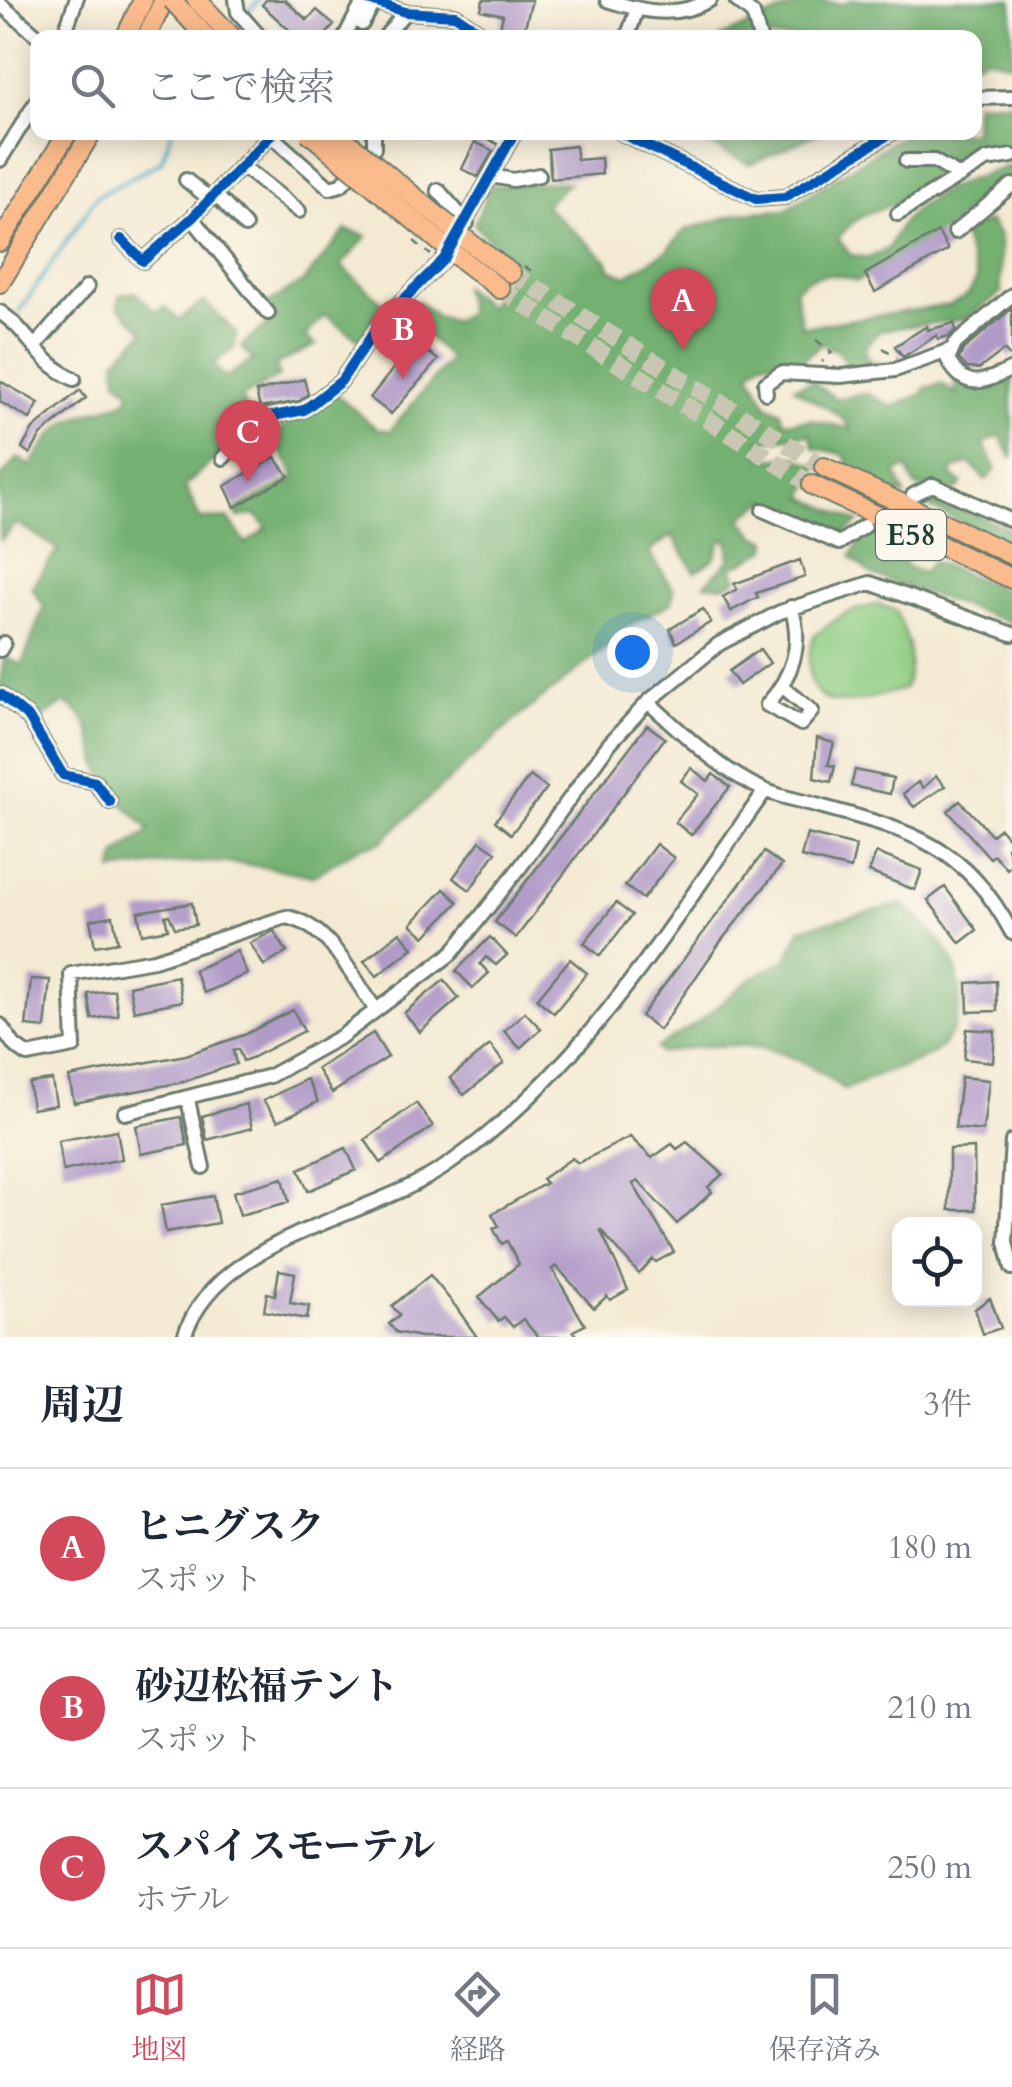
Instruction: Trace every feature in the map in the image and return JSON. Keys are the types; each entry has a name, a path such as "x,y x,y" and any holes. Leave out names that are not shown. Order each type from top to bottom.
{"highway":[{"path":"136,30 143,0"},
{"path":"140,30 164,0"},
{"path":"172,0 200,30"},
{"path":"197,0 225,30"},
{"path":"0,242 63,140"},
{"path":"0,283 87,140"},
{"path":"319,140 505,281"},
{"path":"345,140 463,250"},
{"name":"E58","path":"824,468 1012,555"},
{"name":"E58","path":"812,486 1012,579"}],"street":[{"path":"66,30 76,0"},
{"path":"200,30 210,0"},
{"path":"236,0 238,12 254,30"},
{"path":"607,0 664,14 689,10 710,0"},
{"path":"736,0 752,14 757,30"},
{"path":"362,24 371,1"},
{"path":"348,30 361,6 371,1 405,12 454,16 476,30"},
{"path":"0,4 31,30"},
{"path":"629,30 637,9"},
{"path":"390,30 405,12"},
{"path":"982,98 1012,97"},
{"path":"0,158 30,111"},
{"path":"122,239 142,262 214,197 265,140"},
{"path":"277,140 330,188 341,185 374,148 374,140"},
{"path":"223,458 258,419 304,410 341,381 380,323 444,259 510,140"},
{"path":"635,140 756,199 785,197 881,140"},
{"path":"898,214 986,160 1012,156"},
{"path":"906,161 934,161 958,175"},
{"path":"242,167 299,211"},
{"path":"491,176 513,180 539,175"},
{"path":"186,180 214,197 245,226"},
{"path":"955,232 1012,186"},
{"path":"438,190 467,222"},
{"path":"192,218 268,313"},
{"path":"34,347 87,286"},
{"path":"766,393 765,384 782,374 841,376 905,366 952,349 1012,295"},
{"path":"0,312 22,328 49,367 74,379"},
{"path":"952,349 948,360 958,378 968,383 985,382 1012,369"},
{"path":"913,495 933,486 1012,520"},
{"path":"763,510 839,543 864,526"},
{"path":"125,1113 270,1076 342,1036 452,953 609,744 648,702 719,644 791,608 870,583 1012,634"},
{"path":"783,687 798,635 791,608"},
{"path":"0,694 38,728 63,774 96,782 110,802"},
{"path":"648,702 715,761 765,791 926,838 961,861 993,899 1012,933"},
{"path":"184,1337 202,1301 264,1249 358,1212 446,1167 538,1091 602,1019 765,791"},
{"path":"0,1025 14,1046 28,1055 74,1046 71,974 154,960 286,916 318,930 376,1010"},
{"path":"188,1100 203,1168"},
{"path":"1012,1141 1006,1242 1012,1268"}],"path":[{"path":"816,340 832,352 824,358 819,373"},
{"path":"883,348 905,366"}],"green space":[{"path":"809,0 844,4 852,0 1012,0 1012,63 982,58 982,30 738,30"},
{"path":"1012,102 1012,150 1000,151 995,142 947,159 948,165 916,186 920,192 866,214 838,239 851,255 869,258 889,248 909,215 923,203 975,177 1012,165 1012,173 950,226 857,281 816,276 795,290 802,327 950,305 968,295 977,279 961,232 989,221 1000,237 1001,293 966,319 880,330 865,347 867,359 882,365 853,371 838,352 822,343 801,361 762,361 750,372 767,405 781,412 784,422 811,420 851,429 840,416 794,387 812,381 836,399 866,393 893,407 924,393 925,388 942,384 957,394 954,380 971,390 1012,376 1012,459 1000,435 983,443 996,469 986,480 969,463 952,470 952,477 962,483 957,490 916,487 907,468 896,472 905,496 855,476 843,454 814,448 810,434 759,441 762,459 797,457 817,467 804,497 859,522 837,540 786,515 767,500 741,518 756,536 768,540 767,549 732,568 737,579 724,586 705,584 730,560 728,539 721,541 715,558 695,572 672,535 649,552 674,590 671,603 621,630 610,644 514,721 379,843 360,847 313,876 213,862 113,871 117,855 150,830 108,784 82,717 64,703 39,720 0,687 4,657 22,665 44,606 32,588 58,549 17,523 0,541 0,479 18,458 31,466 51,437 70,421 125,402 131,392 117,379 116,360 144,331 118,306 120,295 135,292 156,312 164,306 179,320 204,301 236,333 234,348 213,364 225,377 253,360 241,346 277,317 266,304 303,282 346,230 367,236 341,266 386,306 361,341 325,315 305,336 316,345 276,364 279,377 241,397 250,418 224,451 185,486 200,519 228,518 246,544 267,528 256,515 238,517 235,511 296,477 272,436 335,393 377,429 390,431 450,359 404,312 418,301 437,317 455,321 468,312 462,286 488,306 515,268 474,224 491,186 569,183 544,205 608,261 610,269 626,276 665,252 685,230 741,213 785,210 895,140 982,140 982,103"},
{"path":"700,140 803,140 749,164"},
{"path":"928,494 1012,530 1012,546 914,500"},
{"path":"867,527 887,536 907,555 904,566 923,573 932,561 1012,592 1012,623 872,575 851,557"},
{"path":"878,604 896,611 904,630 909,660 904,689 848,702 823,698 814,689 810,674 815,635 844,614"},
{"path":"904,904 939,940 958,977 959,1004 952,1030 946,1041 924,1058 845,1090 801,1061 758,1048 712,1046 660,1053 656,1048 699,1022 751,978 787,959 801,928"}],"building":[{"path":"266,0 285,0 307,20 317,10 334,25 330,30 289,30 262,5"},
{"path":"483,0 532,0 524,30 499,30 503,15 481,10"},
{"path":"475,142 493,151 478,177 462,169"},
{"path":"575,146 577,160 601,158 602,174 551,179 548,149"},
{"path":"938,232 948,250 875,292 865,274"},
{"path":"1012,308 1012,359 1004,350 979,369 967,368 959,359 963,350"},
{"path":"954,323 956,330 949,336 938,339 937,335 903,357 895,346 927,326 928,330"},
{"path":"415,341 438,360 391,414 370,398"},
{"path":"304,379 308,394 300,401 260,408 256,392"},
{"path":"0,381 39,403 30,419 0,402"},
{"path":"80,390 86,398 41,435 30,454 22,448 33,429"},
{"path":"275,457 289,476 235,507 225,486"},
{"path":"800,560 805,577 756,593 758,597 731,611 723,597 737,589 734,584"},
{"path":"703,609 711,622 676,643 670,629"},
{"path":"760,649 770,663 739,685 729,671"},
{"path":"647,725 665,738 516,938 495,922"},
{"path":"817,738 834,743 828,765 835,766 831,782 814,778"},
{"path":"691,768 708,781 713,774 730,787 691,835 675,822 698,794 681,781"},
{"path":"855,770 893,778 890,794 851,786"},
{"path":"530,776 547,788 511,834 495,821"},
{"path":"936,776 945,786 914,807 903,794 918,782 923,788"},
{"path":"960,801 992,835 1000,828 1012,842 1007,847 1012,864 1007,869 994,855 990,858 948,811"},
{"path":"807,834 856,846 851,869 801,857"},
{"path":"480,841 496,852 470,890 453,878"},
{"path":"656,844 674,858 643,899 625,886"},
{"path":"764,852 782,865 721,941 659,1030 641,1016"},
{"path":"876,853 922,870 915,890 869,872"},
{"path":"945,887 977,930 960,943 928,900"},
{"path":"444,889 458,902 425,937 411,924"},
{"path":"192,903 196,925 175,928 169,915 165,916 168,929 142,934 138,912"},
{"path":"616,903 632,915 600,956 584,943"},
{"path":"113,916 118,942 95,946 90,920"},
{"path":"274,931 287,952 264,966 250,943"},
{"path":"400,932 413,948 377,976 364,961"},
{"path":"490,937 507,955 496,965 486,957 480,964 489,973 473,988 456,971"},
{"path":"237,951 247,974 204,993 194,970"},
{"path":"570,959 587,973 554,1013 537,999"},
{"path":"177,976 182,1001 134,1011 129,986"},
{"path":"31,979 50,980 45,1028 26,1026"},
{"path":"444,980 459,998 420,1032 404,1013"},
{"path":"996,981 997,1011 968,1012 967,983"},
{"path":"114,990 118,1015 92,1019 88,994"},
{"path":"293,1010 304,1031 251,1058 243,1061 238,1049 233,1051 236,1064 183,1082 74,1103 69,1077 186,1055 244,1035"},
{"path":"525,1012 541,1029 520,1048 504,1031"},
{"path":"967,1029 995,1031 993,1062 964,1059"},
{"path":"373,1033 388,1057 332,1093 317,1069"},
{"path":"490,1045 504,1063 464,1095 450,1078"},
{"path":"961,1077 989,1080 983,1131 955,1128"},
{"path":"307,1079 318,1102 278,1121 263,1101"},
{"path":"52,1080 56,1105 32,1109 29,1083"},
{"path":"416,1103 433,1126 381,1163 365,1140"},
{"path":"246,1104 252,1128 207,1140 202,1116"},
{"path":"181,1117 187,1145 141,1154 136,1126"},
{"path":"117,1130 122,1159 63,1171 58,1141"},
{"path":"630,1137 652,1158 672,1144 677,1149 687,1142 723,1174 708,1187 712,1192 677,1224 638,1181 633,1184 674,1252 656,1262 653,1259 639,1274 600,1229 628,1290 610,1300 607,1296 594,1308 556,1266 552,1269 585,1325 573,1331 577,1337 538,1337 523,1319 513,1327 504,1317 498,1321 479,1297 519,1264 507,1241 502,1244 493,1228 499,1226 492,1214 546,1183 542,1179 572,1158 578,1163"},
{"path":"346,1148 356,1170 308,1191 299,1169"},
{"path":"974,1148 975,1210 949,1210 949,1149"},
{"path":"283,1178 289,1202 240,1215 233,1192"},
{"path":"213,1196 218,1223 166,1232 161,1205"},
{"path":"279,1270 295,1273 290,1303 309,1306 307,1319 264,1311 267,1293 275,1295"},
{"path":"430,1275 477,1337 421,1337 396,1332 389,1324 400,1315 392,1306"},
{"path":"990,1298 1001,1328 983,1334 975,1309"}],"waterway":[{"path":"246,14 259,0"},
{"path":"19,312 97,196 161,162 169,140"}],"tunnel":[{"path":"511,273 824,467"},
{"path":"500,289 812,485"}],"cycle path":[{"path":"368,0 405,12 455,15 477,30"},
{"path":"121,239 143,261 192,218 266,140"},
{"path":"258,419 304,410 341,381 380,323 444,259 511,140"},
{"path":"635,140 756,199 785,197 880,140"},
{"path":"0,694 29,718 63,775 95,782 110,802"}],"place":[{"name":"ヒニグスク","path":"683,350"},
{"name":"砂辺松福テント","path":"403,379"},
{"name":"スパイスモーテル","path":"248,482"}]}
